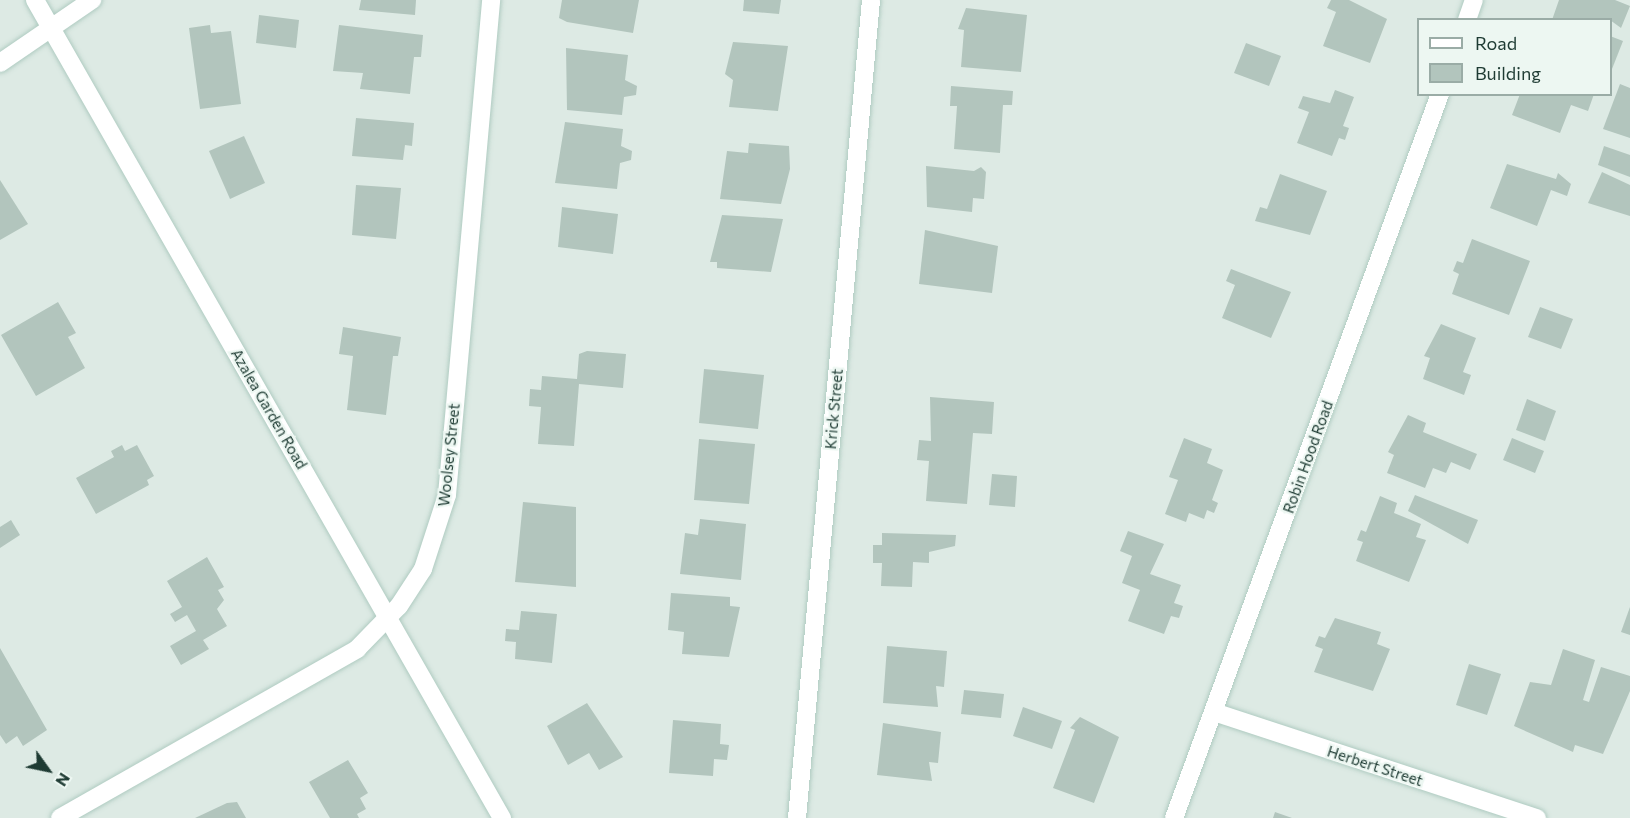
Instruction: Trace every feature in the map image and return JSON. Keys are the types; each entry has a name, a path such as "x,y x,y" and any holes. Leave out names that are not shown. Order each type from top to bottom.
{"street":[{"name":"Azalea Garden Road","path":"35,0 502,818"},
{"path":"0,63 52,30 92,0"},
{"name":"Woolsey Street","path":"60,818 357,649 388,618 423,569 447,495 491,0"},
{"name":"Krick Street","path":"797,818 870,0"},
{"path":"1468,18 1474,0"},
{"name":"Robin Hood Road","path":"1174,818 1439,96"},
{"name":"Herbert Street","path":"1214,712 1537,818"}],"building":[{"path":"361,0 416,0 415,15 359,10"},
{"path":"562,0 639,0 633,33 567,22 559,18"},
{"path":"744,0 781,0 779,14 743,11"},
{"path":"1331,0 1349,0 1387,19 1370,63 1323,46 1336,12 1327,8"},
{"path":"1559,0 1615,0 1630,6 1621,28 1612,21 1612,18 1553,18"},
{"path":"966,8 1027,15 1021,72 961,67 964,30 958,29"},
{"path":"259,15 299,20 296,48 256,43"},
{"path":"210,25 211,33 231,31 241,104 200,109 189,28"},
{"path":"339,25 423,35 421,57 414,57 410,94 360,89 363,73 333,71"},
{"path":"1612,37 1623,41 1612,69"},
{"path":"733,42 788,46 778,111 729,107 733,80 725,74"},
{"path":"1246,43 1281,56 1269,86 1234,73"},
{"path":"566,48 628,55 625,80 637,86 636,95 624,97 622,115 567,110"},
{"path":"1620,84 1630,88 1630,138 1603,129"},
{"path":"951,86 1013,91 1012,105 1003,105 1000,153 954,149 957,106 950,106"},
{"path":"1335,90 1354,97 1343,126 1349,128 1345,140 1339,138 1332,156 1297,143 1309,112 1298,108 1303,96 1330,103"},
{"path":"1519,96 1593,96 1588,111 1571,105 1560,133 1512,115"},
{"path":"356,118 414,123 412,146 405,145 403,160 352,156"},
{"path":"565,122 623,129 621,146 632,151 631,160 620,163 617,189 555,183"},
{"path":"244,136 265,183 230,199 209,151"},
{"path":"749,143 789,146 790,169 781,204 720,199 727,151 748,153"},
{"path":"1604,146 1630,155 1630,177 1598,165"},
{"path":"1507,164 1556,179 1558,173 1571,184 1567,196 1551,190 1537,226 1490,208"},
{"path":"926,166 974,171 981,167 986,172 984,199 973,198 972,212 927,207"},
{"path":"1602,172 1630,185 1630,216 1588,203"},
{"path":"1280,174 1327,191 1310,235 1255,221 1260,207 1267,209"},
{"path":"0,180 28,224 0,240"},
{"path":"356,185 401,188 396,239 352,235"},
{"path":"562,207 618,214 613,254 558,247"},
{"path":"722,215 783,219 771,272 717,268 717,262 710,262"},
{"path":"925,230 998,246 992,293 919,284"},
{"path":"1472,239 1530,261 1509,315 1452,294 1459,274 1453,271 1457,261 1463,263"},
{"path":"1231,269 1291,292 1271,338 1222,318 1235,285 1226,281"},
{"path":"58,302 76,333 68,337 85,368 36,396 1,335"},
{"path":"1540,307 1573,319 1561,349 1528,337"},
{"path":"1441,324 1476,338 1463,372 1471,375 1464,395 1423,379 1430,358 1424,356"},
{"path":"343,327 401,337 398,356 393,356 386,415 347,410 353,356 339,354"},
{"path":"587,351 626,354 623,388 579,384 574,446 538,444 541,407 529,406 530,389 541,390 542,376 577,379 579,354"},
{"path":"704,369 764,375 758,429 699,423"},
{"path":"930,397 994,402 992,434 973,433 967,504 926,501 929,461 917,460 919,440 931,441"},
{"path":"1527,399 1556,411 1545,441 1516,430"},
{"path":"1408,415 1426,423 1423,432 1477,454 1470,470 1451,462 1446,473 1433,468 1425,488 1387,473 1394,455 1388,452"},
{"path":"1184,438 1212,449 1207,463 1223,470 1212,500 1218,503 1214,513 1207,510 1204,519 1189,513 1186,522 1165,514 1178,480 1169,477"},
{"path":"1512,438 1544,451 1535,473 1503,460"},
{"path":"699,439 755,444 749,504 694,500"},
{"path":"122,445 125,451 137,445 154,476 147,480 149,485 96,514 76,478 114,457 111,451"},
{"path":"992,474 1017,476 1015,507 989,505"},
{"path":"1415,495 1478,520 1468,544 1408,511"},
{"path":"1380,496 1397,503 1394,513 1421,524 1416,537 1426,540 1409,582 1356,561 1363,542 1357,540 1361,530 1366,532"},
{"path":"523,502 576,507 576,587 515,582"},
{"path":"700,519 746,524 741,580 680,574 685,533 698,535"},
{"path":"11,520 20,535 0,548 0,527"},
{"path":"1128,531 1164,544 1150,574 1181,585 1174,603 1183,606 1179,618 1171,616 1164,634 1128,621 1140,590 1122,583 1132,556 1120,551"},
{"path":"882,533 956,535 955,546 929,552 929,563 913,562 912,587 881,586 882,563 873,563 873,545 882,545"},
{"path":"207,557 224,587 218,590 224,600 217,609 227,626 203,640 209,649 181,665 170,646 196,631 187,615 175,622 170,614 182,607 167,581"},
{"path":"671,593 730,597 730,606 740,607 729,657 682,654 684,632 668,630"},
{"path":"1630,607 1630,635 1621,632"},
{"path":"521,611 557,614 552,663 515,659 516,642 505,641 506,629 519,630"},
{"path":"1335,618 1381,632 1377,644 1390,649 1373,691 1314,672 1323,649 1315,646 1319,636 1325,638"},
{"path":"887,646 947,651 944,687 936,686 938,707 883,703"},
{"path":"0,648 47,730 23,746 17,736 6,744 0,735"},
{"path":"1563,649 1595,660 1583,700 1589,702 1601,667 1630,676 1630,691 1603,754 1575,745 1573,752 1514,726 1530,682 1551,685"},
{"path":"1469,664 1501,674 1487,715 1456,705"},
{"path":"964,690 1004,694 1001,718 961,714"},
{"path":"587,703 623,757 599,770 589,753 568,765 547,726"},
{"path":"1023,707 1062,721 1052,749 1013,736"},
{"path":"1080,717 1119,737 1094,803 1053,788 1075,730 1070,728"},
{"path":"673,720 721,724 720,744 729,745 727,760 714,759 713,776 669,773"},
{"path":"883,723 941,732 938,763 929,762 932,781 877,775"},
{"path":"348,760 368,793 360,798 366,809 357,814 359,818 330,818 309,782"},
{"path":"237,802 246,818 195,818 227,803"},
{"path":"1275,812 1292,818 1273,818"}]}
